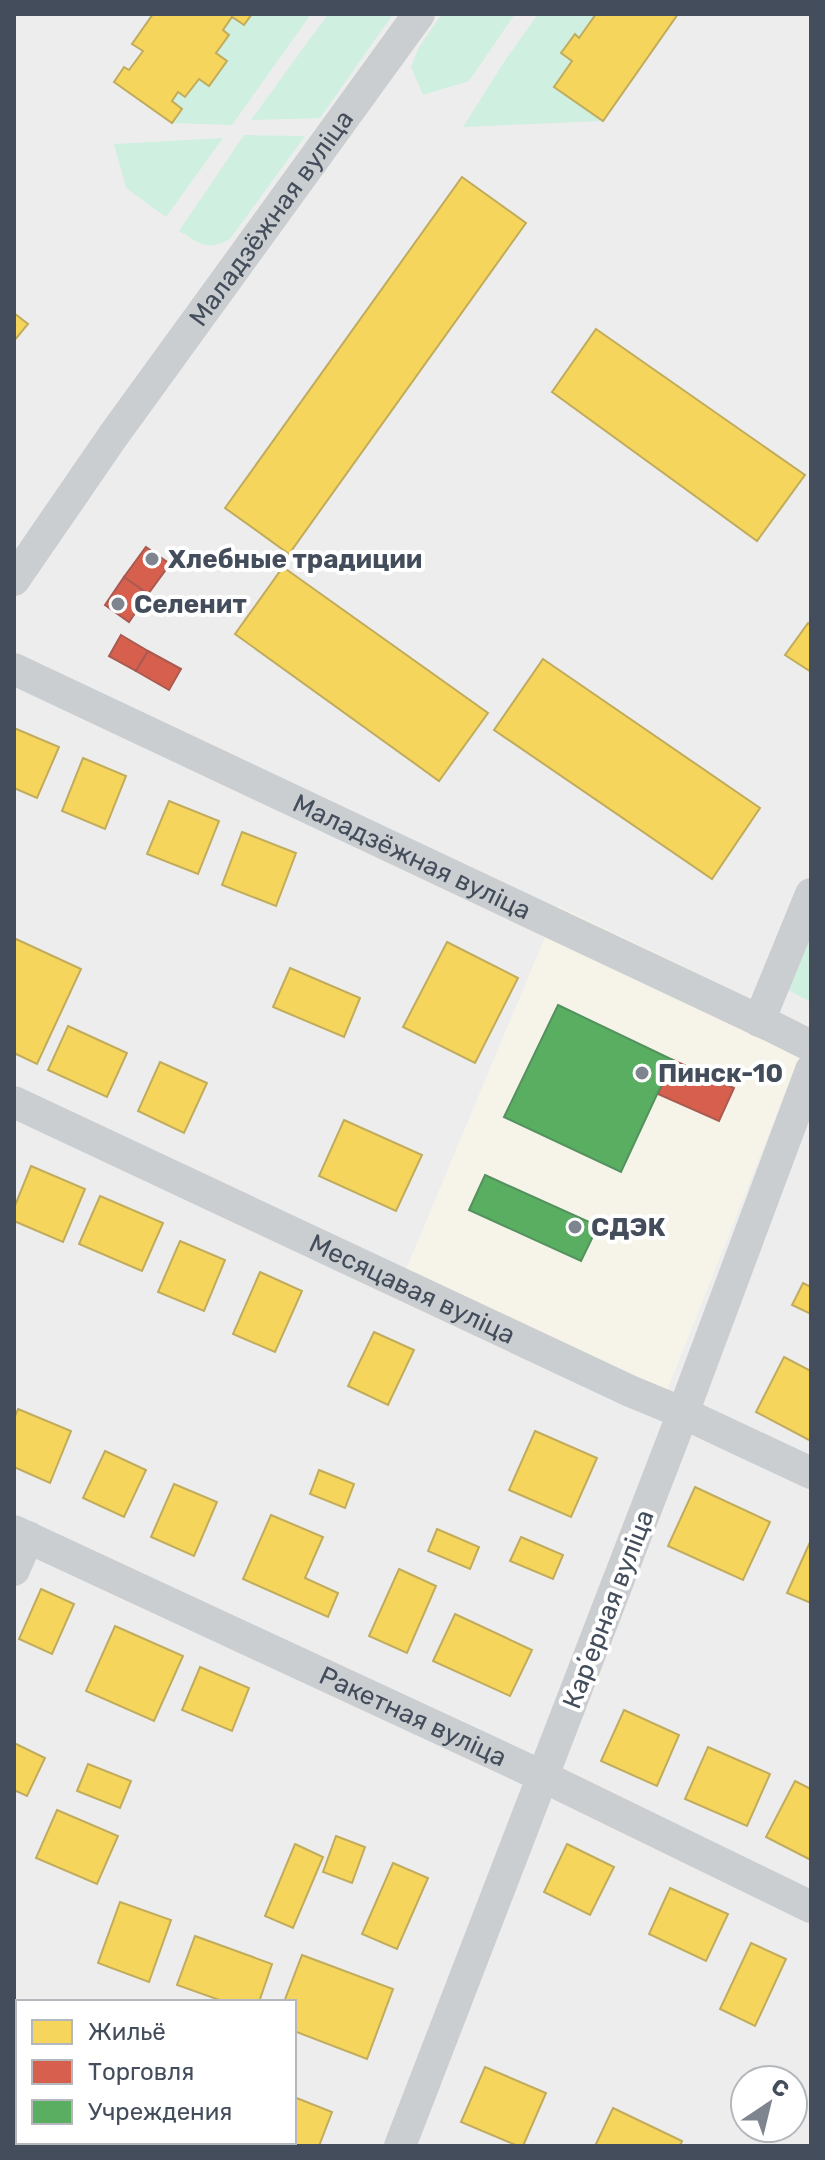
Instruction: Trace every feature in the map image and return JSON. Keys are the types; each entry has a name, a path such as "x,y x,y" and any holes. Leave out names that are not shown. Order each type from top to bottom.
{"street":[{"name":"Маладзёжная вуліца","path":"14,580 160,371 419,14"},
{"name":"Маладзёжная вуліца","path":"14,669 811,1046"},
{"path":"759,1021 811,894"},
{"name":"Карʼерная вуліца","path":"400,2146 544,1777 811,1070"},
{"name":"Месяцавая вуліца","path":"14,1102 615,1385 811,1473"},
{"path":"14,1570 21,1534"},
{"name":"Ракетная вуліца","path":"21,1534 544,1777 811,1907"}],"shaded area":[{"path":"558,906 811,1028 658,1413 395,1296"}],"green space":[{"path":"252,14 311,14 232,125 172,123 182,109 172,101 178,92 186,97 229,35 223,30 232,17 244,25"},
{"path":"328,14 393,14 320,118 251,120"},
{"path":"442,14 515,14 469,81 423,95 411,67 419,47"},
{"path":"538,14 596,14 579,38 575,34 561,53 572,61 603,121 463,127 506,59"},
{"path":"244,135 305,136 230,239 215,245 198,242 179,231"},
{"path":"223,138 166,217 126,188 114,144"},
{"path":"811,932 811,1002 788,990"}],"building: Жильё":[{"path":"153,14 252,14 244,25 232,17 223,30 229,35 216,53 227,61 209,86 199,79 185,97 178,92 172,101 182,109 172,123 114,82 124,67 129,70 143,51 132,44"},
{"path":"596,14 678,14 603,121 554,87 572,61 561,53 575,34 579,38"},
{"path":"462,177 526,223 289,554 225,508"},
{"path":"14,313 28,324 14,341"},
{"path":"596,329 805,475 757,541 552,392"},
{"path":"283,567 488,713 439,781 235,634"},
{"path":"808,623 811,625 811,672 785,655"},
{"path":"543,659 760,808 712,879 494,730"},
{"path":"14,728 59,747 37,798 14,788"},
{"path":"83,758 126,776 105,829 62,811"},
{"path":"169,801 219,821 198,874 147,854"},
{"path":"242,832 296,853 276,906 222,885"},
{"path":"16,939 81,969 37,1064 14,1053"},
{"path":"447,942 518,978 475,1063 403,1027"},
{"path":"290,968 360,998 344,1037 273,1007"},
{"path":"68,1026 127,1053 107,1097 48,1070"},
{"path":"160,1062 207,1083 184,1133 138,1111"},
{"path":"344,1120 422,1155 396,1211 319,1176"},
{"path":"31,1166 85,1189 63,1242 14,1221 14,1208"},
{"path":"100,1196 163,1223 142,1271 79,1244"},
{"path":"180,1241 225,1260 204,1311 158,1292"},
{"path":"260,1272 302,1291 275,1352 233,1334"},
{"path":"803,1283 811,1287 811,1314 792,1305"},
{"path":"374,1332 414,1350 388,1405 348,1386"},
{"path":"784,1357 811,1371 811,1441 756,1412"},
{"path":"18,1409 71,1431 50,1483 14,1467 14,1419"},
{"path":"535,1431 597,1458 571,1517 509,1490"},
{"path":"105,1451 146,1470 124,1517 83,1498"},
{"path":"319,1470 354,1484 345,1508 310,1494"},
{"path":"174,1484 217,1502 194,1556 151,1537"},
{"path":"695,1487 770,1522 743,1580 668,1546"},
{"path":"271,1515 323,1537 305,1578 338,1593 328,1617 243,1579"},
{"path":"437,1529 479,1547 470,1569 428,1551"},
{"path":"521,1537 563,1555 553,1579 510,1561"},
{"path":"811,1540 811,1603 787,1593"},
{"path":"399,1569 436,1586 407,1653 369,1636"},
{"path":"41,1589 74,1604 52,1654 19,1639"},
{"path":"455,1614 532,1650 510,1696 433,1661"},
{"path":"115,1626 183,1656 154,1721 86,1691"},
{"path":"200,1667 249,1688 232,1731 182,1710"},
{"path":"624,1710 679,1735 657,1786 601,1761"},
{"path":"14,1743 45,1758 27,1796 14,1790"},
{"path":"708,1747 770,1774 747,1826 685,1799"},
{"path":"88,1764 131,1781 120,1808 77,1791"},
{"path":"795,1781 811,1789 811,1860 766,1837"},
{"path":"57,1810 118,1836 97,1884 36,1858"},
{"path":"336,1836 365,1847 352,1883 323,1872"},
{"path":"295,1844 323,1857 293,1928 265,1916"},
{"path":"567,1844 614,1867 590,1915 544,1892"},
{"path":"393,1863 428,1878 397,1949 362,1934"},
{"path":"670,1888 728,1914 706,1961 649,1934"},
{"path":"120,1902 171,1920 149,1982 98,1963"},
{"path":"195,1936 272,1964 260,2000 219,2000 177,1985"},
{"path":"751,1943 786,1959 755,2026 720,2009"},
{"path":"302,1955 393,1989 367,2059 296,2032 296,2000 285,2000"},
{"path":"485,2067 546,2093 523,2146 461,2122"},
{"path":"296,2098 332,2112 319,2146 253,2144 296,2144"},
{"path":"613,2108 682,2141 680,2146 595,2146"}],"building: Торговля":[{"path":"146,547 170,564 148,594 124,577"},
{"path":"124,577 148,594 129,622 105,605"},
{"path":"121,635 148,651 136,671 109,656"},
{"path":"148,651 181,669 169,690 136,671"},
{"path":"673,1060 734,1088 719,1121 658,1094"}],"building: Учреждения":[{"path":"558,1005 673,1060 621,1172 504,1117"},
{"path":"485,1175 598,1226 581,1261 469,1210"}],"place":[{"name":"Хлебные традиции","path":"152,559"},
{"name":"Селенит","path":"118,604"},
{"name":"Пинск-10","path":"642,1073"},
{"name":"СДЭК","path":"575,1227"}]}
